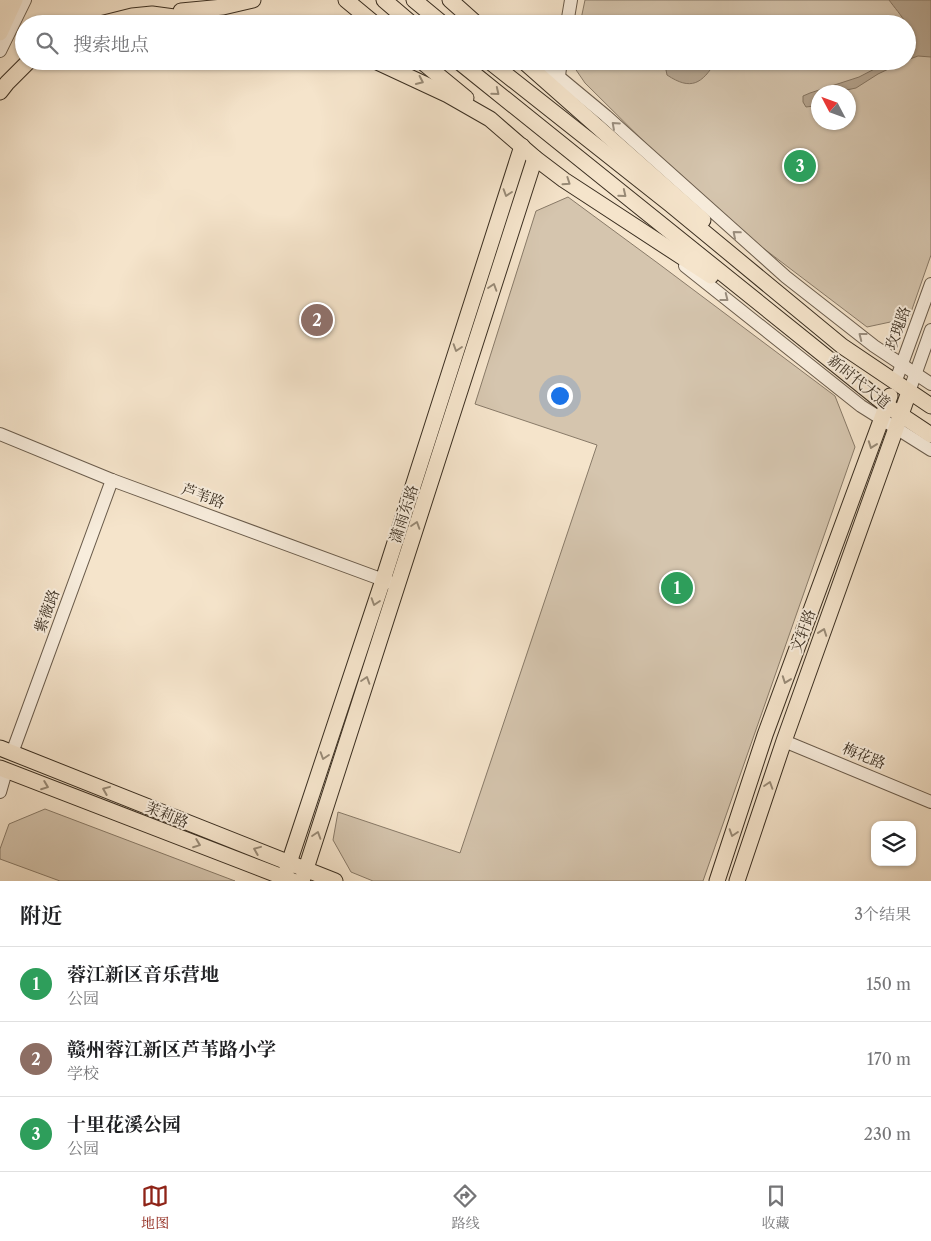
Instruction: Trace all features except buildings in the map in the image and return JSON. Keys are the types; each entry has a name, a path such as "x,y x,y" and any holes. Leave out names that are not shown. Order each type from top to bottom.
{"highway":[{"path":"0,11 4,0"}],"main road":[{"path":"0,33 15,0"},
{"path":"346,0 364,15"},
{"path":"384,0 402,15"},
{"path":"414,0 432,15"},
{"path":"450,0 467,15"},
{"path":"142,15 222,7 251,1"},
{"path":"152,14 159,15"},
{"path":"0,92 20,70"},
{"path":"395,70 448,94 490,119"},
{"path":"433,70 535,158 564,180 790,327"},
{"path":"469,70 790,327"},
{"path":"500,70 670,204 842,346 931,406"},
{"path":"537,70 558,84 760,271 802,314"},
{"name":"潇雨东路","path":"304,875 390,582 522,146"},
{"name":"潇雨东路","path":"287,876 535,158"},
{"name":"新时代大道","path":"790,327 833,360 884,412 898,421 931,435"},
{"name":"文轩路","path":"717,881 766,735 895,383"},
{"name":"文轩路","path":"737,881 784,741 909,392"},
{"name":"茉莉路","path":"6,750 287,876"},
{"name":"茉莉路","path":"3,769 287,876 304,875 335,881"}],"street":[{"path":"18,15 25,0"},
{"path":"568,15 571,0"},
{"path":"0,51 15,20"},
{"path":"560,70 558,84 606,116 786,278 874,346 931,384"},
{"path":"632,224 861,406 884,412"},
{"name":"玫瑰路","path":"895,383 931,284"},
{"path":"909,392 931,330"},
{"path":"898,421 931,450"},
{"name":"芦苇路","path":"0,434 112,480 390,582"},
{"name":"紫薇路","path":"6,750 112,480"},
{"name":"梅花路","path":"784,741 931,802"},
{"path":"0,792 3,769"}],"shaded area":[{"path":"585,0 931,0 931,255 909,318 867,327 713,210 585,83 576,70 916,70 916,15 582,15"},
{"path":"889,0 931,0 931,57 916,57 916,15 900,15"},
{"path":"666,70 710,70 701,80 689,84 675,80 667,75"},
{"path":"873,70 886,70 856,88 856,85 834,85 859,77"},
{"path":"810,93 811,106 806,107 803,102 803,96"},
{"path":"568,197 835,396 855,447 703,881 373,881 351,872 333,840 338,812 460,853 597,445 475,404 536,211"},
{"path":"45,809 235,881 60,881 0,859 0,849 9,824"}],"place":[{"name":"十里花溪公园","path":"800,166"},
{"name":"赣州蓉江新区芦苇路小学","path":"317,320"},
{"name":"蓉江新区音乐营地","path":"677,588"}]}
